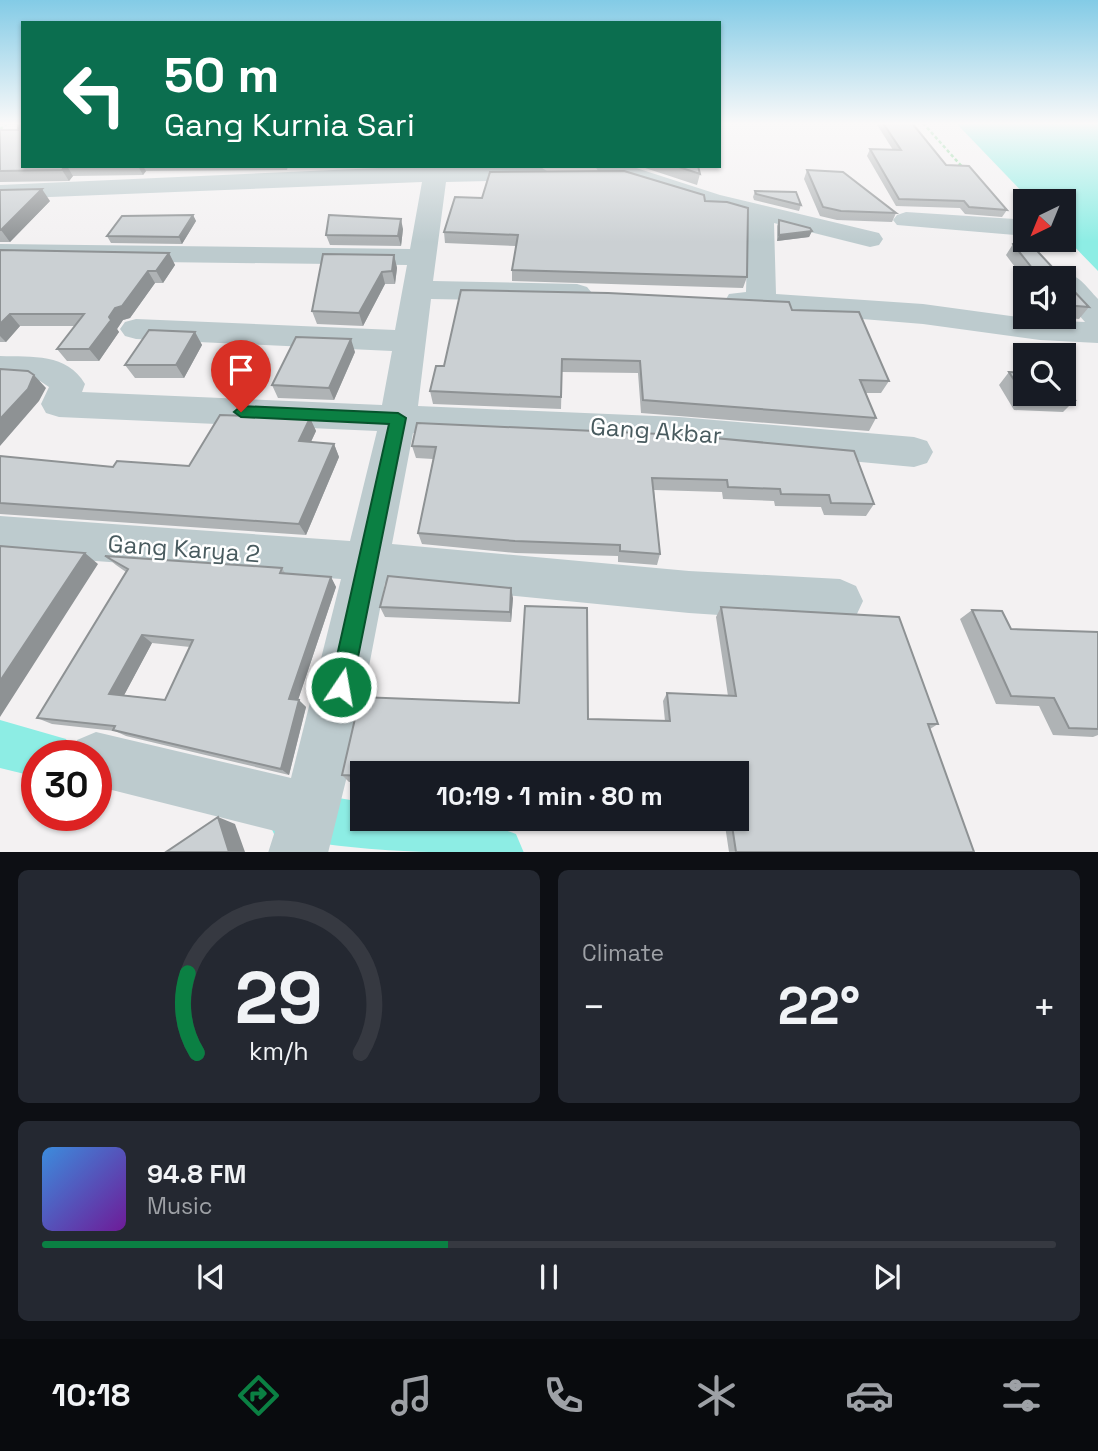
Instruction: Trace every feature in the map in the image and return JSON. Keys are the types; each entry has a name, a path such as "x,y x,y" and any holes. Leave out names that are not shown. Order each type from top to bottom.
{"street":[{"path":"0,192 151,189 435,170 556,173"},
{"path":"112,763 311,808 368,564 398,418 407,341 435,170"},
{"path":"604,170 761,213 870,239"},
{"path":"761,213 761,303"},
{"path":"906,220 1013,245"},
{"path":"0,252 420,274 603,294"},
{"path":"1038,252 1098,317"},
{"path":"708,299 923,314 1040,330 1098,333"},
{"path":"136,329 407,341"},
{"name":"Gang Akbar","path":"0,368 48,369 68,384 59,404 679,431 914,452"},
{"name":"Gang Karya 2","path":"0,535 368,564 483,570 689,592 839,601"}],"path":[{"path":"959,163 965,169"}],"water":[{"path":"994,163 1098,163 1098,271 1076,248 1076,189 1019,189"}],"building":[{"path":"0,163 21,163 21,168 64,168 62,170 0,171"},
{"path":"878,163 944,163 969,166 1007,210 969,207 964,201 899,199"},
{"path":"682,168 698,168 700,174"},
{"path":"807,170 843,172 896,213 841,211 823,207"},
{"path":"624,171 704,195 705,201 727,202 748,208 747,277 512,270 518,235 444,232 455,197 482,198 490,172"},
{"path":"42,189 1,230 0,230 0,190"},
{"path":"755,191 796,192 801,205 756,194"},
{"path":"193,215 179,237 107,236 122,216"},
{"path":"329,215 401,219 398,236 326,235"},
{"path":"779,220 810,228 812,231 779,235"},
{"path":"0,250 169,253 156,271 148,271 122,306 115,308 109,317 111,320 89,349 57,349 84,314 10,314 0,324"},
{"path":"1019,252 1038,252 1051,266 1030,266"},
{"path":"323,254 394,255 392,271 382,272 359,313 312,311"},
{"path":"461,290 608,293 789,302 792,310 859,312 889,381 860,380 876,418 643,400 640,361 562,359 561,397 430,391 436,366 444,366"},
{"path":"1076,293 1089,307 1076,306"},
{"path":"149,330 195,332 176,365 125,365"},
{"path":"296,337 351,339 329,388 272,385"},
{"path":"0,369 28,371 34,375 28,389 0,419"},
{"path":"220,415 310,418 299,441 334,444 299,524 0,503 0,456 113,467 117,461 189,466"},
{"path":"417,423 682,435 854,451 874,504 831,503 829,495 781,494 780,489 728,487 727,480 652,478 660,554 620,551 620,545 515,541 418,533 436,447 412,446"},
{"path":"0,546 85,553 0,681"},
{"path":"105,556 282,568 280,573 331,577 289,699 299,700 281,769 113,730 115,726 37,718 128,569","holes":["142,635 193,640 165,700 109,694"]},
{"path":"388,576 511,588 510,612 380,607"},
{"path":"525,606 587,608 588,719 670,721 667,693 736,696 721,607 899,617 938,724 928,724 974,852 736,852 733,831 749,831 749,761 350,761 350,775 342,775 360,697 519,703"},
{"path":"972,610 1002,611 1011,629 1098,632 1098,729 1069,728 1054,698 1011,696"},
{"path":"218,817 229,852 166,852"}],"waterway":[{"path":"0,744 21,749"},
{"path":"292,816 491,852"}],"route":[{"path":"241,412 398,418 341,687"}]}
